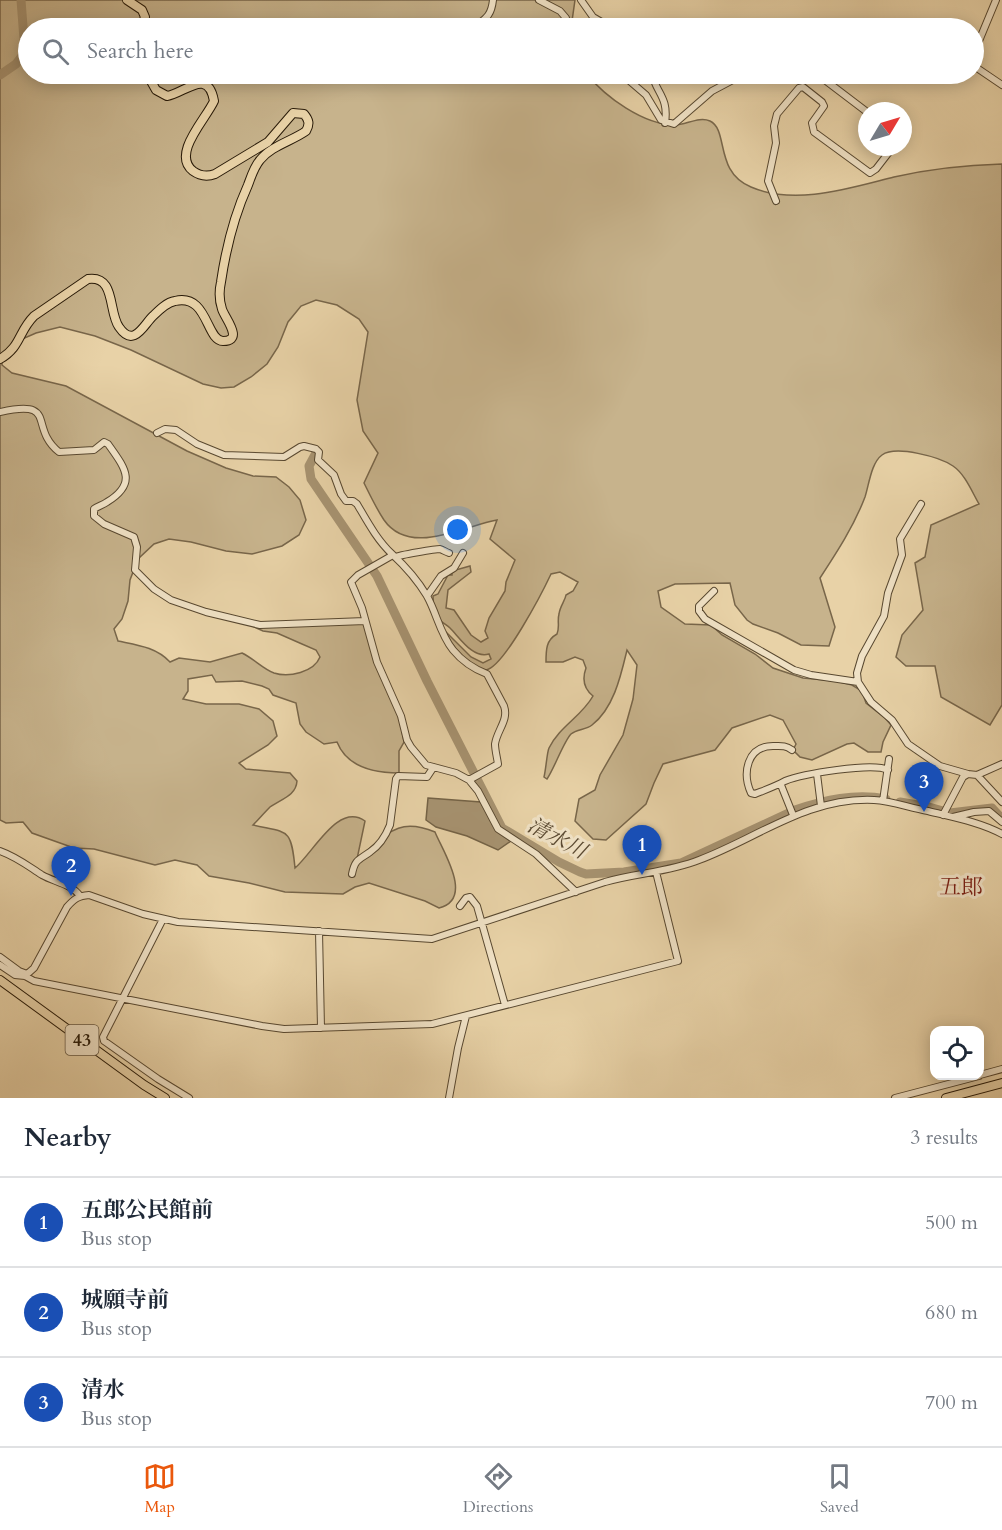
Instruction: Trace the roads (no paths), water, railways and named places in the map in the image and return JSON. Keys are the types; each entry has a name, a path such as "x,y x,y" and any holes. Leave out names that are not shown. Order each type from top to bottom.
{"main road":[{"path":"127,0 142,10 145,18"},
{"path":"153,84 156,90 167,96 195,84"},
{"path":"0,359 16,347 27,323 34,316 88,279 93,278 109,289 115,318 119,328 125,333 133,335 140,333 152,317 168,303 182,300 191,302 201,310 215,337 220,341 231,338 232,327 222,310 219,294 236,212 260,160 306,131 309,119 304,114 293,113 268,142 215,174 199,175 190,170 184,154 214,101 212,92 206,85 202,84"},
{"name":"43","path":"0,980 165,1098"},
{"path":"946,1098 1002,1083"}],"street":[{"path":"486,18 493,0"},
{"path":"539,0 560,11 566,18"},
{"path":"581,0 594,18"},
{"path":"984,29 996,0"},
{"path":"984,73 1002,85"},
{"path":"633,84 646,95 661,120 674,124 712,91 725,84"},
{"path":"657,84 667,113 665,123"},
{"path":"830,84 858,105"},
{"path":"776,201 768,181 776,143 774,126 777,114 799,87 803,87 824,106 812,123 814,132 870,173 886,156"},
{"path":"0,412 27,407 33,409 38,415 48,440 58,452 93,450 104,442 108,444 127,473 126,481 109,501 94,509 94,516 104,524 134,537 137,547 135,570 154,589 171,600 206,612 260,625 365,621"},
{"path":"157,434 165,429 176,430 197,444 224,455 284,457 300,447 316,449 318,460 334,475 346,501 353,501 357,504 380,539 427,596 446,642 466,663 487,674 506,711 495,744 498,764 469,780"},
{"path":"921,504 900,539 902,555 888,593 885,616 862,656 857,673 858,682 871,702 892,720 908,744 940,766 976,775 1002,764"},
{"path":"449,553 436,549 417,554 394,556 358,575 351,582 357,591 377,662 401,716 407,740 426,765 456,773 469,780 478,791 498,829 536,854 576,892"},
{"path":"427,596 441,576 454,567 463,553"},
{"path":"714,591 699,606 699,611 705,618 794,670 858,682"},
{"path":"792,750 786,746 762,746 754,752 750,760 747,785 751,793 755,794 803,776 875,767 888,770"},
{"path":"883,801 889,759"},
{"path":"352,874 358,859 371,851 388,831 398,776 427,777 433,768"},
{"path":"817,774 821,806"},
{"path":"943,815 963,777 968,774"},
{"path":"952,817 974,812 991,812 1002,802 976,775"},
{"path":"781,784 793,815"},
{"path":"0,964 15,975 26,975 34,968 73,899 80,896 89,895 163,919 432,939 628,875 656,872 701,860 793,815 821,806 843,802 883,801 952,817 1002,834"},
{"path":"991,812 1002,822"},
{"path":"0,851 16,857 42,875 76,890 80,896"},
{"path":"0,957 34,981 262,1026 284,1029 420,1025 466,1016 678,961 656,872"},
{"path":"460,906 466,898 470,897 477,906 505,1005"},
{"path":"163,919 124,999 104,1034 104,1041 189,1098"},
{"path":"319,931 321,1028"},
{"path":"449,1098 466,1016"},
{"path":"984,1074 1002,1069"},
{"path":"895,1098 961,1080"}],"waterway":[{"path":"21,0 22,18"},
{"path":"0,75 18,61"},
{"name":"清水川","path":"316,453 309,466 311,479 377,576 427,681 502,828 580,872 586,874 624,872 681,863 795,810 818,803 851,797 886,799"},
{"name":"清水川","path":"900,802 950,813 992,808 1002,819"}],"place":[{"name":"清水","path":"924,812"},
{"name":"五郎公民館前","path":"642,875"},
{"name":"城願寺前","path":"71,896"}],"district":[{"name":"五郎","path":"961,886"}]}
